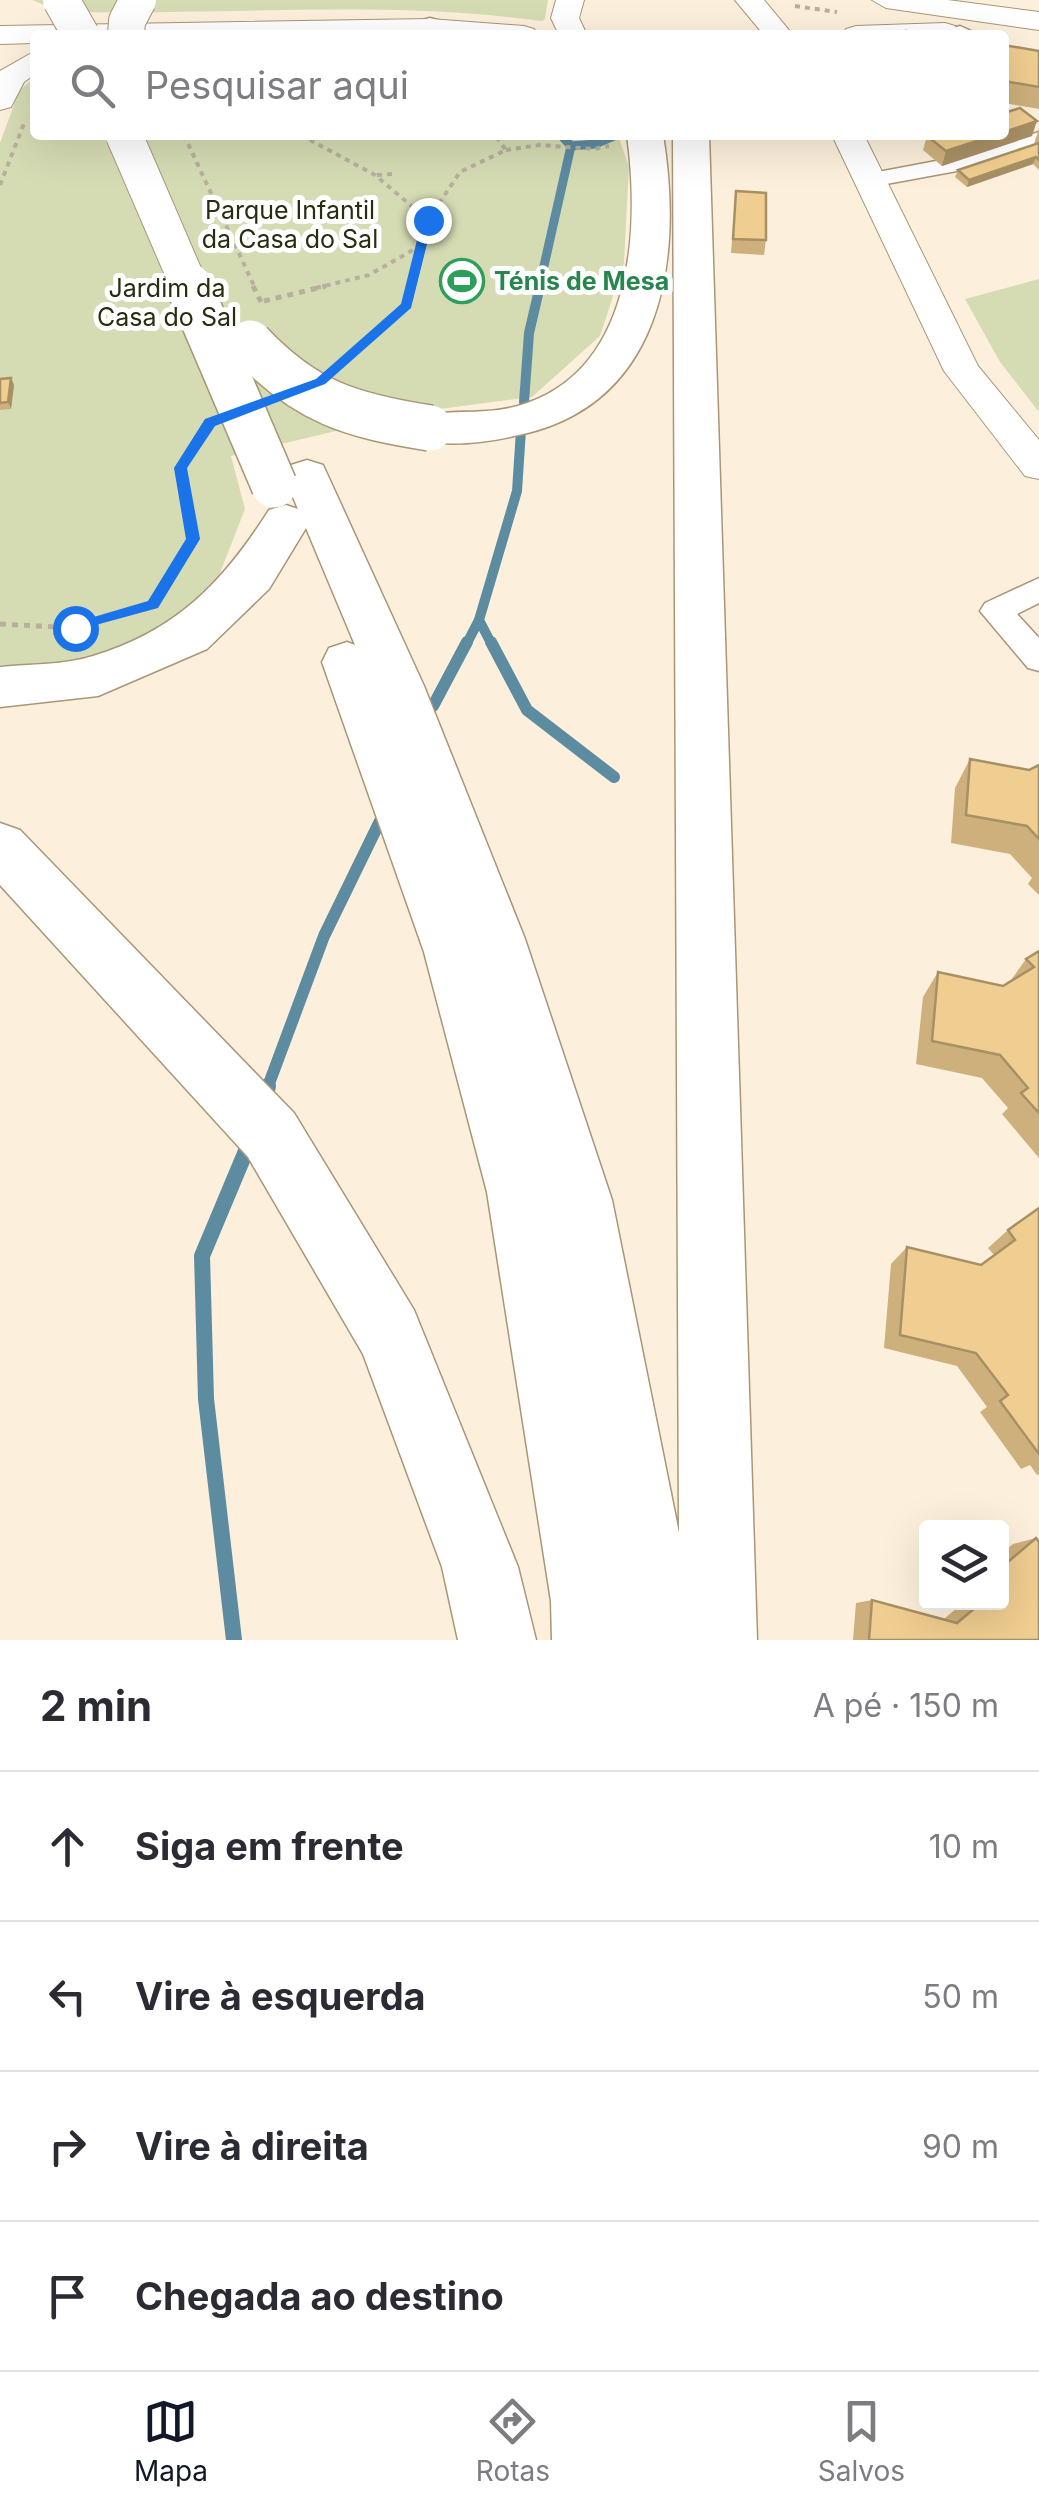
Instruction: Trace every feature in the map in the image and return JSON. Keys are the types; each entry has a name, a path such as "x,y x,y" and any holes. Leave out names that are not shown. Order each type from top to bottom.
{"highway":[{"path":"61,0 80,30"},
{"path":"126,30 138,0"},
{"path":"126,140 289,494 398,686 496,939 580,1200 652,1590 657,1640"},
{"path":"163,140 260,320 277,374 318,401 370,420 430,428 481,426 547,412 588,385 624,343 648,265 651,167 646,140"},
{"path":"691,140 718,1640"},
{"path":"260,320 289,494 454,952 520,1192 589,1602 590,1640"},
{"path":"0,687 98,676 189,636 252,576 289,494"},
{"path":"0,847 270,1135 390,1334 480,1567 497,1640"}],"main road":[{"path":"570,0 565,18 571,30"},
{"path":"886,0 1039,21"},
{"path":"23,8 73,30"},
{"path":"0,35 30,35"},
{"path":"1009,35 1039,38"},
{"path":"0,101 10,77 30,63"},
{"path":"850,140 962,371 1039,466"}],"street":[{"path":"870,180 973,161 1039,139"},
{"path":"1039,589 996,611 1039,659"}],"path":[{"path":"0,185 27,117"},
{"path":"186,140 260,320 369,276 421,245"},
{"path":"311,140 376,174 428,220"},
{"path":"498,140 506,150"},
{"path":"446,172 460,172 506,150 540,145 584,149"},
{"path":"335,369 406,306 428,220 460,172"},
{"path":"376,174 393,174"},
{"path":"0,624 75,628 153,604 193,539 180,468 210,422"}],"green space":[{"path":"32,0 548,0 542,21 426,11 76,12"},
{"name":"Jardim da Casa do Sal","path":"30,81 30,140 620,140 629,167 624,263 600,336 532,397 416,412 231,456 245,509 218,578 165,630 78,663 0,665 0,143 19,91"},
{"path":"1039,279 1039,412 1000,362 965,299"}],"building":[{"path":"1009,46 1039,51 1039,87 1009,82"},
{"path":"1020,108 1037,121 1009,130 1009,111"},
{"path":"932,140 980,140 946,151"},
{"path":"1039,143 1039,160 1036,157 969,180 958,170"},
{"path":"736,191 766,193 766,240 733,239"},
{"path":"11,378 8,402 0,403 0,379"},
{"path":"970,759 1029,770 1039,765 1039,839 1027,826 966,815"},
{"path":"1039,951 1039,1113 1021,1093 1028,1088 1000,1055 932,1041 938,972 1003,986 1034,967 1026,959"},
{"path":"1039,1208 1039,1454 1000,1401 1008,1395 976,1353 900,1335 907,1247 981,1265 1015,1240 1008,1230"},
{"path":"1036,1538 1039,1542 1039,1640 869,1640 872,1600 957,1623 972,1610 1009,1610 1009,1561"}],"waterway":[{"path":"566,140 571,146"},
{"path":"571,146 604,140"},
{"path":"539,288 571,146"},
{"path":"524,402 529,333 540,286"},
{"path":"479,620 517,491 521,430"},
{"path":"466,645 479,620"},
{"path":"479,620 492,645"},
{"path":"433,706 467,642"},
{"path":"491,642 527,710 614,777"},
{"path":"268,1087 324,936 382,817"},
{"path":"234,1640 206,1399 202,1256 246,1151"}],"place":[{"name":"Ténis de Mesa","path":"462,281"}],"route":[{"path":"75,628 153,604 193,539 180,468 210,422 321,382 406,306 428,220"}],"park label":[{"name":"Parque Infantil da Casa do Sal","path":"290,224"}]}
